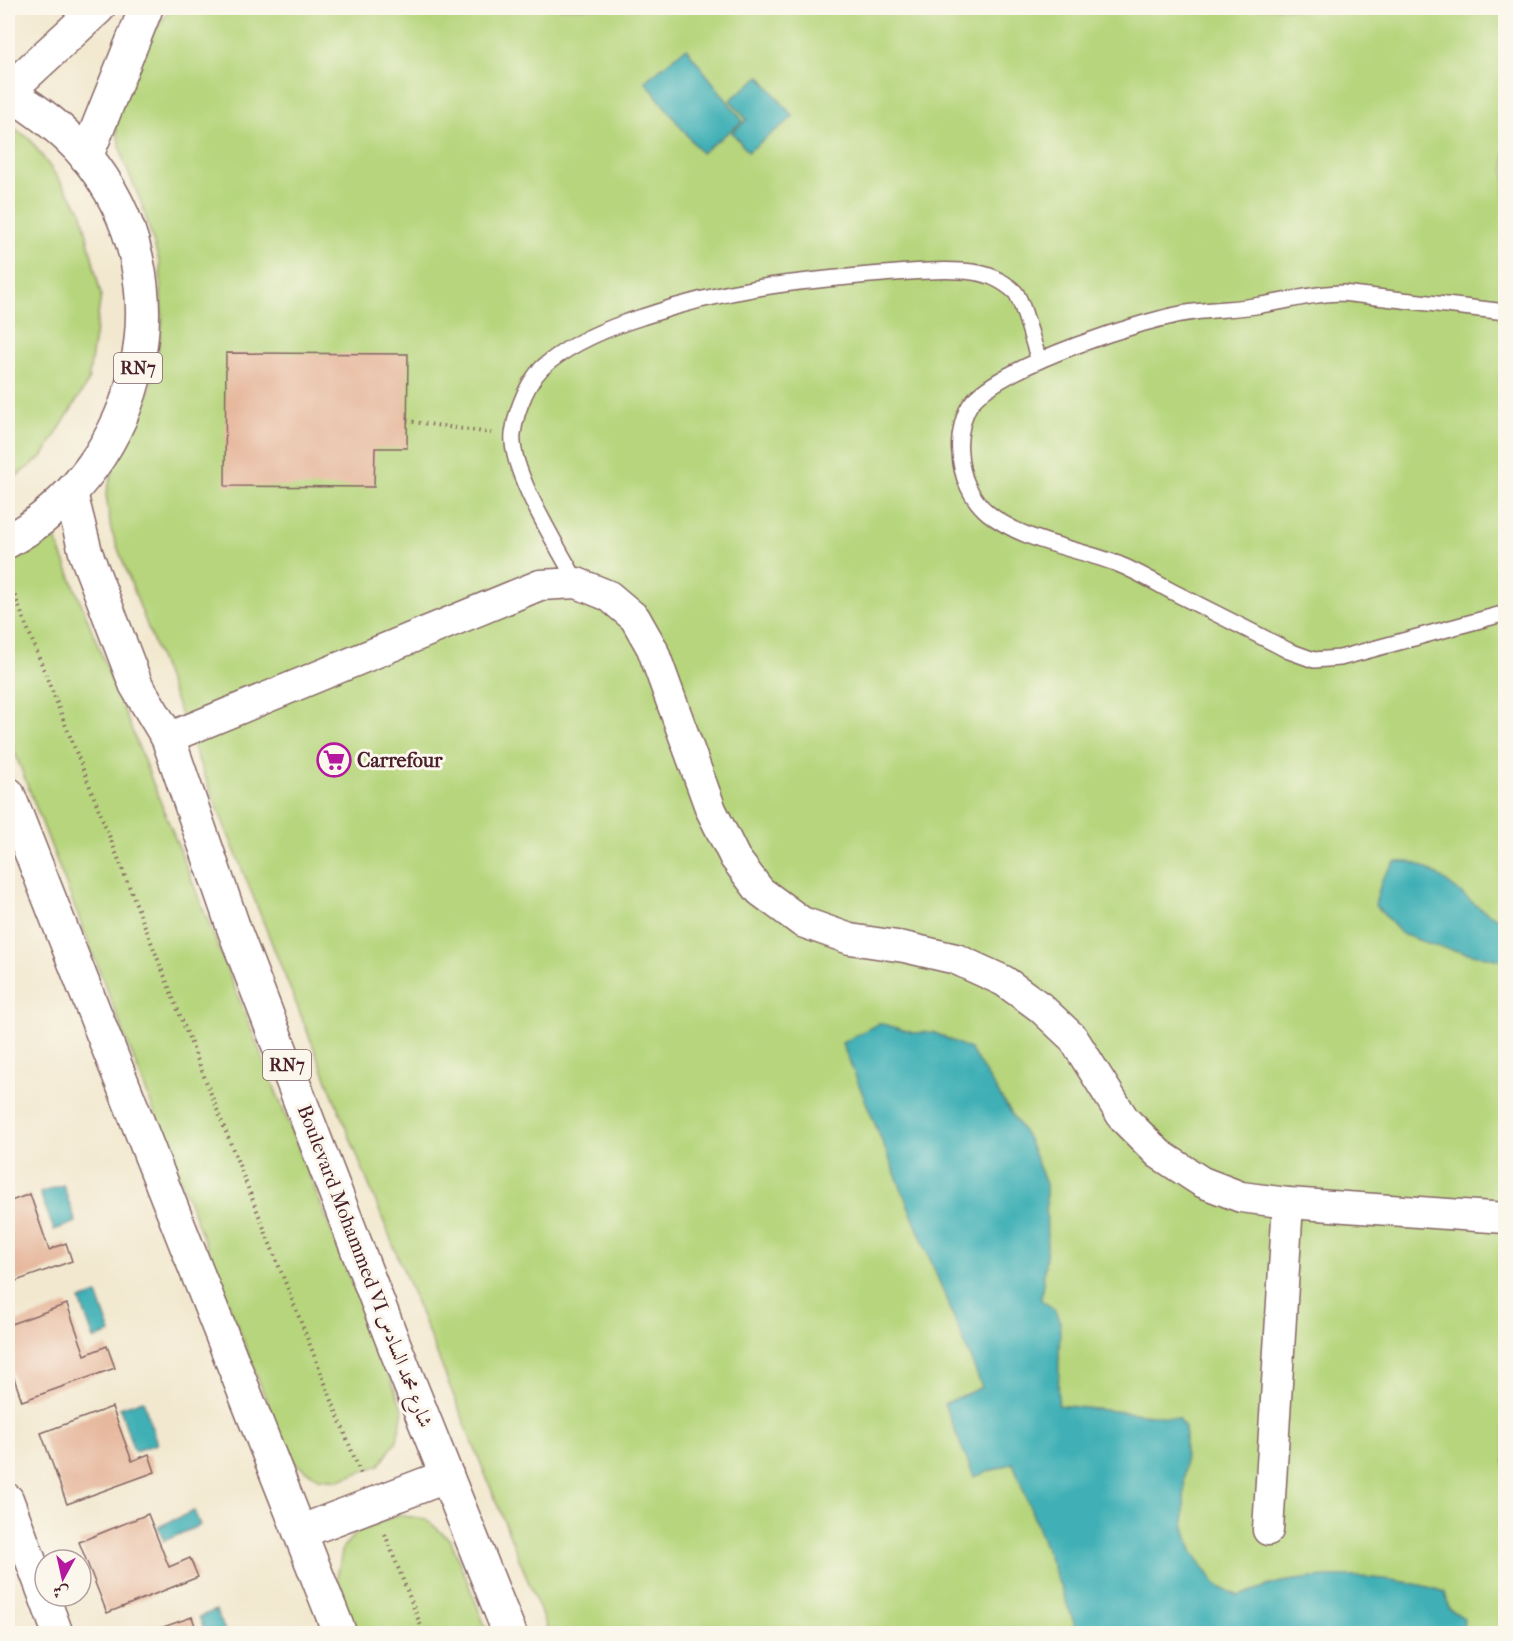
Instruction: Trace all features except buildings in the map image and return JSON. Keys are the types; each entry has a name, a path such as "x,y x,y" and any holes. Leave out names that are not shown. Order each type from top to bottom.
{"main road":[{"name":"RN7","path":"8,541 42,520 71,495 100,458 122,418 137,374 143,328 141,283 130,237 112,195 86,157 63,131 8,92 98,8"},
{"path":"86,157 146,8"},
{"name":"Boulevard Mohammed VI شارع محمد السادس","path":"71,495 86,554 136,685 168,738 235,932 510,1634"},
{"path":"8,794 340,1634"},
{"path":"300,1532 447,1476"}],"street":[{"path":"168,738 540,585 577,583 609,596 635,618 652,648 711,810 735,858 760,891 802,922 850,939 904,947 956,959 1004,981 1040,1007 1073,1038 1124,1119 1159,1154 1202,1182 1241,1197 1288,1203 1506,1218"},
{"path":"1268,1530 1288,1203"},
{"path":"8,1499 58,1634"}],"lane":[{"path":"577,583 522,478 513,436 517,412 530,386 547,363 611,327 682,303 779,283 911,272 989,276 1016,293 1039,360"},
{"path":"1506,312 1342,293 1319,293 1277,303 1225,311 1193,312 1154,321 1039,360 992,382 971,402 959,446 961,469 968,487 988,512 1010,527 1038,539 1121,565 1289,651 1314,660 1340,658 1506,613"}],"path":[{"path":"407,421 513,436"},
{"path":"8,579 424,1634"}],"green space":[{"path":"171,8 1505,8 1505,1633 549,1633 193,747 111,530 106,494 115,464 141,417 153,378 162,324 160,264 141,202 124,162 115,125 124,73"},
{"path":"8,125 29,138 81,210 101,295 88,382 42,457 8,482"},
{"path":"54,535 403,1410 397,1440 380,1465 339,1480 318,1478 289,1459 8,735 8,562 26,554"},
{"path":"397,1515 426,1519 451,1541 488,1633 357,1633 336,1582 343,1547 358,1531"}],"water":[{"path":"686,48 743,121 701,153 645,81"},
{"path":"760,76 793,117 748,152 732,132 747,120 730,100"},
{"path":"1395,862 1412,862 1426,868 1482,909 1505,922 1505,961 1435,946 1402,934 1375,905 1382,879"},
{"path":"879,1023 914,1033 933,1032 970,1049 1028,1139 1046,1184 1047,1246 1041,1300 1054,1309 1060,1322 1058,1405 1179,1418 1185,1428 1184,1523 1192,1551 1217,1586 1239,1596 1275,1583 1327,1577 1407,1582 1445,1592 1449,1609 1464,1618 1463,1633 1078,1633 1013,1463 974,1477 944,1404 982,1387 842,1043"},
{"path":"63,1185 76,1222 54,1230 40,1193"},
{"path":"97,1294 111,1333 94,1339 80,1300"},
{"path":"143,1400 157,1444 134,1451 120,1408"},
{"path":"194,1511 200,1525 164,1541 158,1527"},
{"path":"216,1610 226,1633 206,1633 199,1617"}],"place":[{"name":"Carrefour","path":"334,760"}]}
